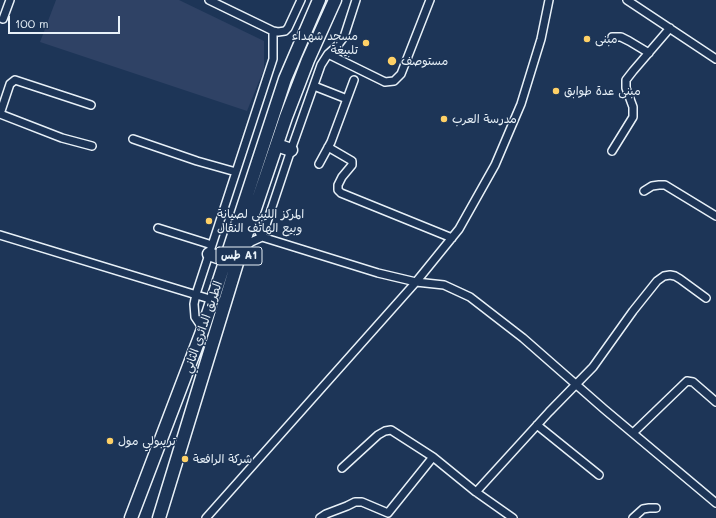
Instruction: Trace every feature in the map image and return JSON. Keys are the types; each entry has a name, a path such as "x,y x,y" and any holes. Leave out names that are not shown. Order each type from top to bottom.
{"highway":[{"path":"294,56 313,0"},
{"name":"الطريق الدائري الثاني","path":"131,518 203,329 277,102 294,56 319,0"},
{"name":"الطريق الدائري الثاني","path":"160,518 241,250 286,116 308,60 335,0"},
{"path":"277,145 291,150"},
{"path":"210,250 226,260"}],"street":[{"path":"3,19 10,0"},
{"path":"209,0 273,31 282,32 288,28 301,0"},
{"path":"241,250 262,236 321,65 328,54 344,37 356,0"},
{"path":"328,54 385,82 394,81 401,74 430,0"},
{"path":"206,518 416,282 459,230 495,165 521,104 538,46 549,0"},
{"path":"627,0 716,59"},
{"path":"612,151 633,117 633,107 626,88 626,80 670,28"},
{"path":"203,329 195,317 194,304 196,294 274,59 273,31"},
{"path":"612,37 621,37 649,53"},
{"path":"91,105 15,80 10,84 0,114 62,138 92,146"},
{"path":"319,164 328,147 354,80"},
{"path":"314,86 347,99"},
{"path":"133,139 197,161 236,172"},
{"path":"328,147 352,161 352,165 342,177 338,185 338,190 341,193 452,238"},
{"path":"644,191 652,186 665,185 716,216"},
{"path":"253,217 257,229 262,236 340,262 416,282 444,286 470,297 523,338 576,385 716,503"},
{"path":"158,228 210,250"},
{"path":"0,235 213,300"},
{"path":"476,492 537,425 593,367 633,311 657,281 664,276 670,275 680,279 706,298"},
{"path":"633,433 687,380 693,382 716,402"},
{"path":"537,425 599,475"},
{"path":"342,468 365,446 385,431 390,430 433,458 476,492 513,518"},
{"path":"320,518 355,502 362,502 388,513 433,458"},
{"path":"633,518 643,509 656,508"}],"shaded area":[{"path":"56,0 179,0 264,41 264,69 247,111 40,42"}],"place":[{"name":"مبنى","path":"587,39"},
{"name":"مسجد شهداء تلبيغة","path":"366,43"},
{"name":"مستوصف","path":"392,61"},
{"name":"مبنى عدة طوابق","path":"556,91"},
{"name":"مدرسة العرب","path":"444,119"},
{"name":"المركز الليبي لصيانة وبيع الهاتف النقال","path":"209,221"},
{"name":"تريبولي مول","path":"110,441"},
{"name":"شركة الرافعة","path":"185,459"}]}
